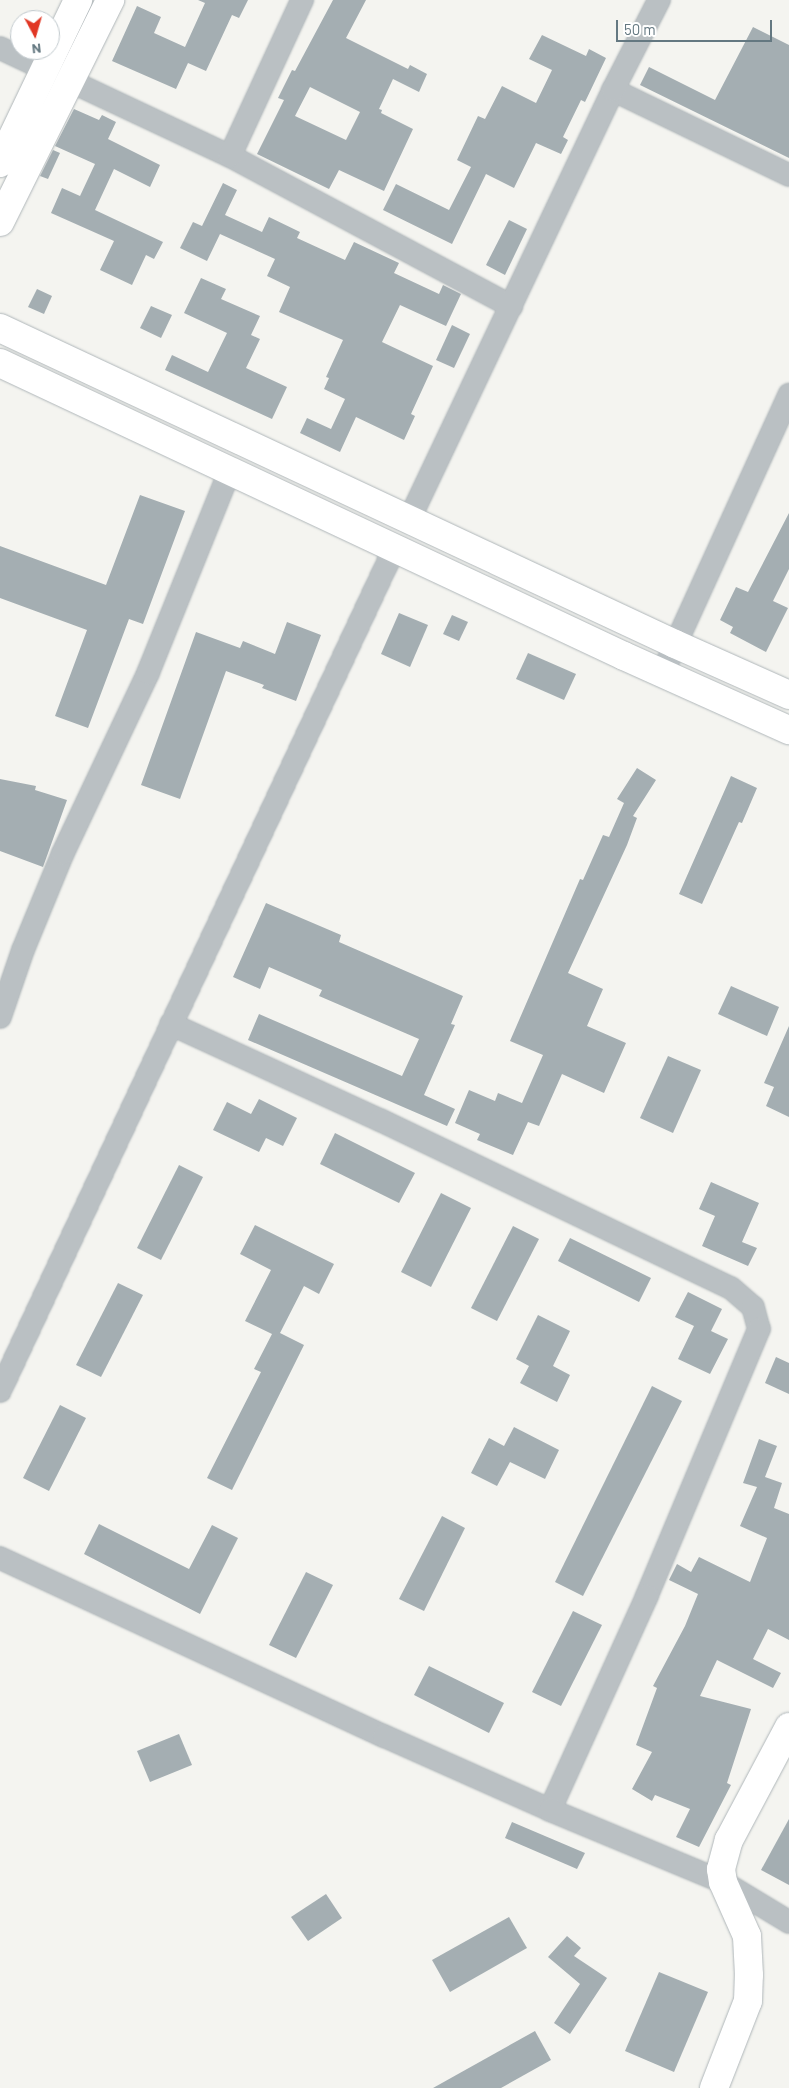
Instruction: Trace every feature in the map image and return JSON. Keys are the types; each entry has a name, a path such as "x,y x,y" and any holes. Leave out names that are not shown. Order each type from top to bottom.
{"main road":[{"path":"0,163 78,0"},
{"path":"0,222 110,0"},
{"path":"0,328 638,627 789,695"},
{"path":"0,363 662,674 783,727"},
{"path":"395,547 409,520"},
{"path":"714,2088 748,2001 749,1975 747,1936 723,1882 721,1869 729,1840 789,1727"}],"street":[{"path":"230,156 302,0"},
{"path":"409,520 613,90 659,0"},
{"path":"0,48 230,156 511,306"},
{"path":"613,90 789,175"},
{"path":"662,674 789,395"},
{"path":"0,1017 23,950 63,853 148,673 230,470"},
{"path":"0,1391 395,547"},
{"path":"624,656 638,627"},
{"path":"783,727 789,701"},
{"path":"171,1024 380,1120 730,1288 753,1307 759,1329 648,1596 550,1810"},
{"path":"0,1558 384,1736 550,1810 723,1882 789,1922"}],"building":[{"path":"198,0 248,0 239,18 232,15 206,71 188,63 176,89 112,61 137,6 161,17 154,33 185,47 205,3"},
{"path":"333,0 366,0 346,38 408,69 410,65 427,74 419,92 393,79 379,109 382,110 381,113 413,129 384,191 339,170 329,189 257,154 284,100 278,98 292,70 295,71","holes":["310,87 360,112 346,140 295,116"]},
{"path":"753,27 789,45 789,158 640,85 649,67 715,100"},
{"path":"542,35 586,56 589,49 606,58 585,102 581,100 563,137 568,140 561,154 536,143 514,188 486,174 452,244 383,210 396,184 449,210 471,167 457,160 478,116 485,119 502,86 536,103 552,70 529,59"},
{"path":"74,109 99,120 102,115 116,122 108,139 160,165 150,187 114,169 95,210 163,242 154,259 146,255 132,285 100,270 114,241 51,213 62,188 80,196 95,164 55,146"},
{"path":"53,150 60,153 48,179 40,176"},
{"path":"223,183 237,190 225,215 262,232 269,217 300,232 297,238 345,260 354,242 399,263 394,273 439,294 443,285 461,294 446,326 400,305 382,342 433,366 411,414 415,416 404,440 356,417 340,452 300,433 307,418 331,429 345,399 324,389 329,378 326,377 343,340 279,312 290,287 267,276 275,259 220,234 207,261 180,248 193,222 202,226"},
{"path":"509,220 527,229 505,275 486,265"},
{"path":"201,278 226,289 221,299 260,316 251,335 260,339 246,368 287,387 272,419 165,370 172,355 208,372 227,333 184,313"},
{"path":"37,289 52,296 44,314 28,307"},
{"path":"151,306 172,315 161,338 140,328"},
{"path":"452,325 470,334 454,368 436,360"},
{"path":"140,495 185,511 143,624 129,619 88,728 55,716 87,630 0,598 0,546 106,585"},
{"path":"789,513 789,569 773,601 788,608 766,652 730,633 733,627 720,620 736,587 748,592"},
{"path":"399,613 428,625 410,667 381,654"},
{"path":"452,615 468,622 459,641 443,634"},
{"path":"287,622 321,635 296,701 262,688 264,685 226,671 180,799 141,785 196,632 240,648 243,641 275,654"},
{"path":"528,653 576,674 564,700 516,679"},
{"path":"637,768 656,780 633,816 637,818 627,845 568,973 603,989 587,1026 626,1043 604,1093 562,1074 539,1126 528,1122 513,1155 477,1140 480,1134 455,1123 469,1090 495,1101 498,1093 522,1103 543,1055 510,1041 580,879 583,880 603,835 609,837 624,803 617,799"},
{"path":"731,776 757,788 742,823 739,822 702,904 679,894"},
{"path":"0,779 36,786 35,790 67,800 43,867 0,851"},
{"path":"266,903 341,935 339,942 463,996 451,1024 455,1025 424,1095 455,1109 447,1126 248,1040 259,1014 402,1076 419,1039 319,996 322,990 269,967 260,989 233,977"},
{"path":"731,986 779,1007 767,1036 718,1014"},
{"path":"789,1026 789,1117 766,1106 774,1087 764,1083"},
{"path":"668,1056 701,1070 673,1133 640,1118"},
{"path":"259,1099 297,1118 283,1146 266,1138 259,1152 213,1130 227,1102 251,1114"},
{"path":"335,1133 415,1173 399,1203 320,1164"},
{"path":"179,1165 203,1177 161,1260 137,1248"},
{"path":"711,1182 759,1203 742,1242 757,1248 748,1266 702,1246 715,1216 699,1209"},
{"path":"441,1193 471,1208 431,1287 401,1272"},
{"path":"255,1225 334,1264 319,1294 304,1286 280,1333 304,1345 232,1490 207,1478 261,1372 254,1369 272,1334 245,1321 271,1270 240,1254"},
{"path":"513,1226 539,1239 497,1321 471,1308"},
{"path":"570,1238 651,1278 639,1302 558,1261"},
{"path":"118,1283 143,1295 101,1377 76,1365"},
{"path":"688,1292 722,1309 711,1331 728,1339 710,1374 678,1359 694,1326 675,1317"},
{"path":"538,1315 570,1331 553,1366 570,1375 557,1402 520,1383 529,1366 516,1359"},
{"path":"776,1357 789,1363 789,1394 765,1383"},
{"path":"652,1386 682,1401 583,1596 555,1582"},
{"path":"60,1405 86,1418 49,1491 23,1478"},
{"path":"514,1427 559,1450 545,1479 510,1462 497,1486 471,1473 489,1438 504,1446"},
{"path":"759,1439 777,1446 765,1477 782,1483 774,1508 789,1514 789,1640 768,1629 753,1659 781,1673 773,1688 717,1660 700,1696 751,1709 727,1783 731,1785 699,1847 676,1837 690,1809 655,1795 652,1801 632,1789 652,1752 636,1745 657,1688 653,1686 685,1626 698,1594 669,1580 677,1564 691,1572 699,1557 750,1582 767,1538 740,1526 757,1487 743,1483"},
{"path":"442,1516 465,1528 424,1611 399,1599"},
{"path":"99,1524 189,1569 212,1525 238,1538 200,1614 84,1554"},
{"path":"306,1572 333,1585 296,1658 269,1645"},
{"path":"573,1611 602,1625 561,1706 532,1692"},
{"path":"429,1666 504,1703 489,1733 414,1695"},
{"path":"179,1734 192,1765 150,1782 137,1751"},
{"path":"789,1819 789,1885 761,1870"},
{"path":"512,1822 585,1853 577,1869 505,1838"},
{"path":"326,1894 342,1918 308,1941 291,1917"},
{"path":"509,1917 527,1948 450,1992 432,1960"},
{"path":"567,1936 581,1948 574,1956 607,1978 570,2034 554,2023 580,1984 548,1957"},
{"path":"659,1972 708,1992 674,2072 625,2051"},
{"path":"535,2031 551,2060 501,2088 433,2088"}]}
